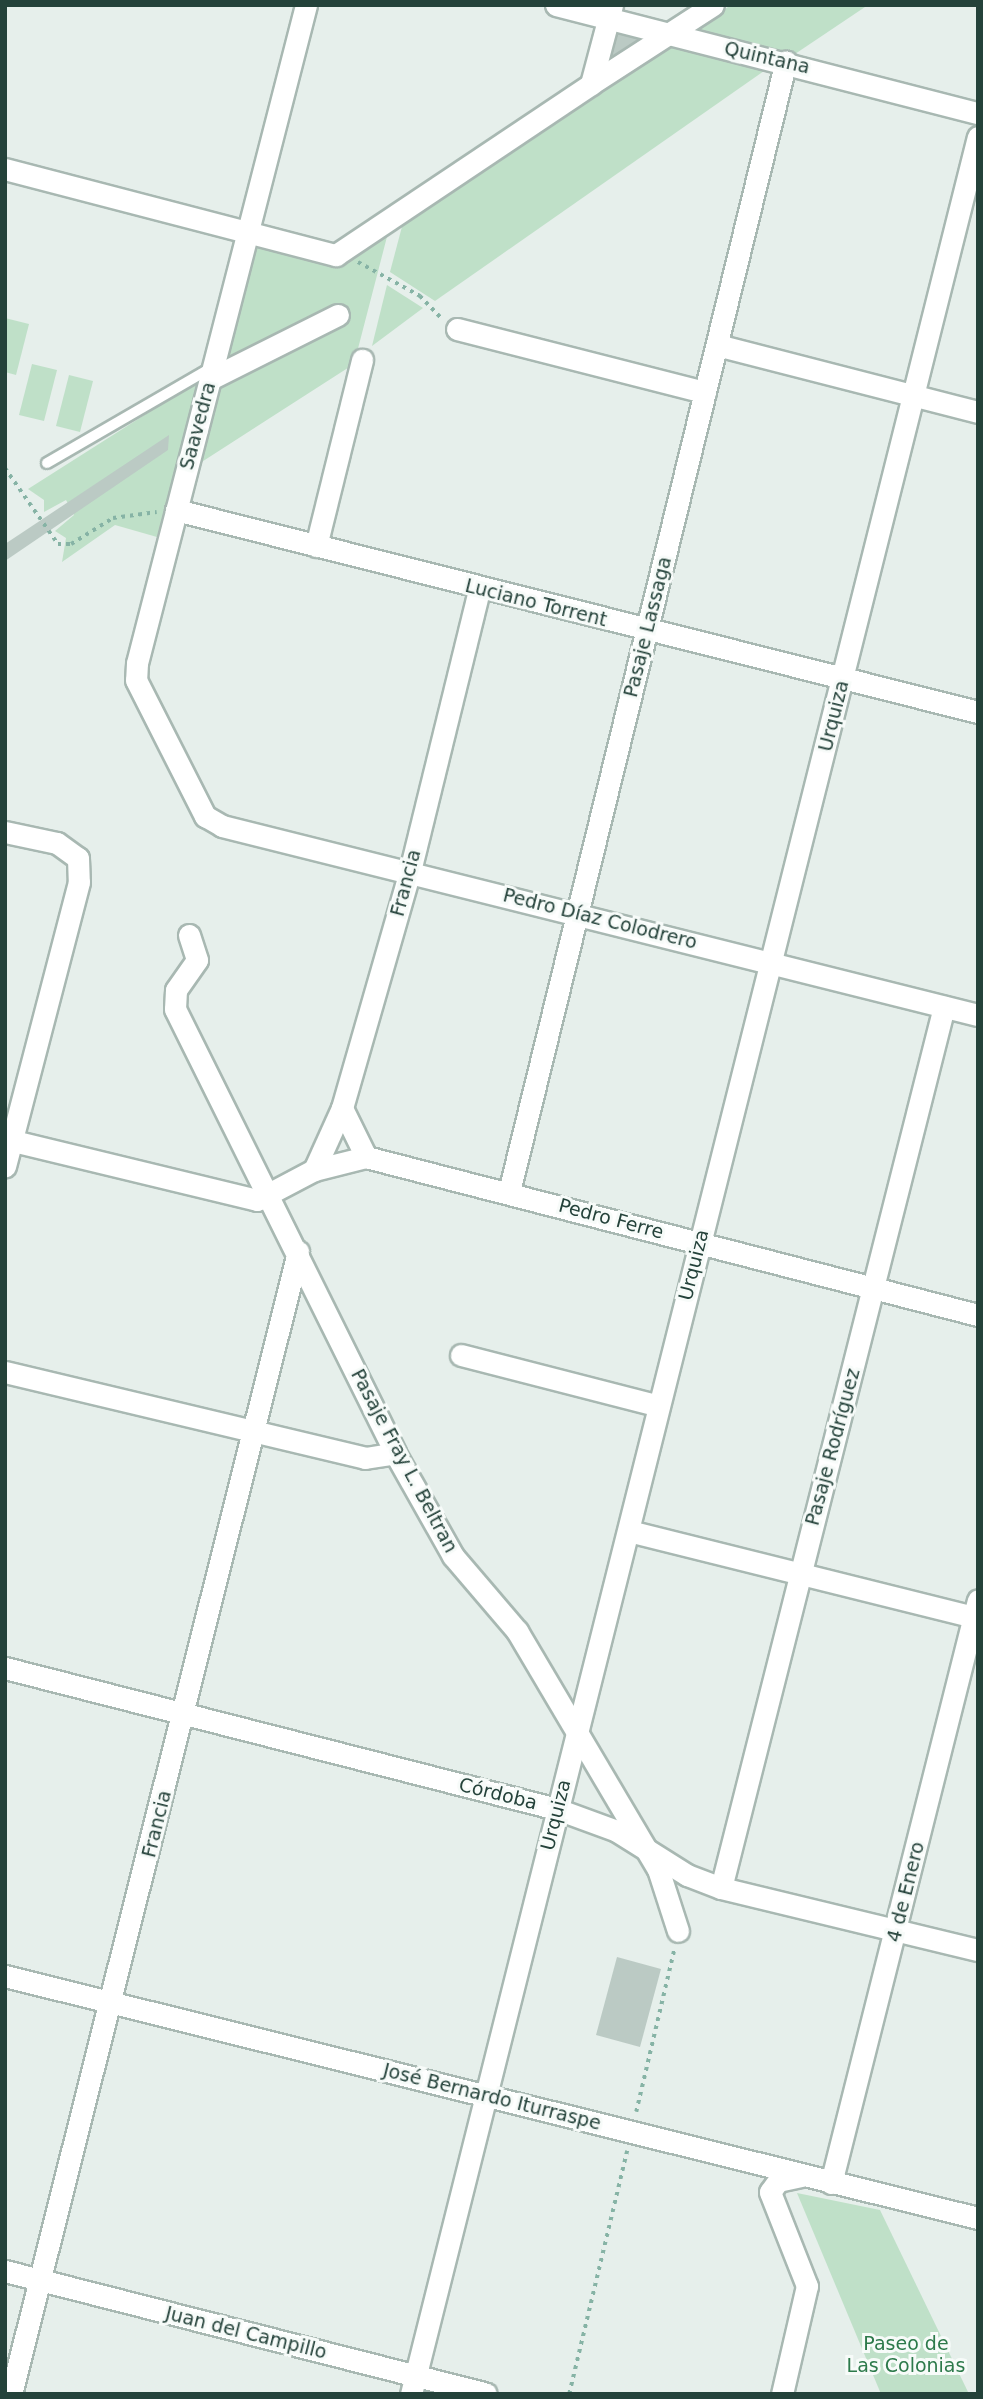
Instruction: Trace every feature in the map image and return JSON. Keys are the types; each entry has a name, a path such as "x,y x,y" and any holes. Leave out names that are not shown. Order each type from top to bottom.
{"street":[{"name":"Saavedra","path":"222,826 205,816 136,680 176,510 250,233 306,5"},
{"name":"Quintana","path":"556,5 611,12 670,34 786,61 978,113"},
{"path":"5,169 335,255 591,83 713,5"},
{"path":"591,83 611,12"},
{"name":"Pasaje Lassaga","path":"509,1192 786,61"},
{"name":"Urquiza","path":"413,2385 978,137"},
{"path":"212,373 338,315"},
{"path":"457,329 705,392"},
{"path":"717,345 978,412"},
{"path":"316,546 362,360"},
{"name":"Luciano Torrent","path":"176,510 479,590 978,712"},
{"name":"Francia","path":"314,1170 342,1108 410,872 479,590"},
{"name":"Pedro Díaz Colodrero","path":"222,826 773,961 978,1015"},
{"path":"5,832 57,843 78,858 79,882 8,1140 5,1167"},
{"name":"Pasaje Fray L. Beltran","path":"189,935 195,971 172,999 269,1198 395,1453 453,1556 517,1631 669,1892 678,1931"},
{"name":"Pasaje Rodríguez","path":"721,1888 944,1007"},
{"path":"342,1108 366,1157"},
{"path":"8,1140 246,1199 269,1198"},
{"name":"Pedro Ferre","path":"269,1198 314,1170 366,1157 978,1315"},
{"name":"Francia","path":"11,2394 113,2003 298,1252"},
{"path":"461,1355 659,1406"},
{"path":"5,1372 253,1434 365,1458 395,1453"},
{"path":"629,1531 800,1574 976,1611"},
{"name":"4 de Enero","path":"831,2183 976,1611"},
{"name":"Córdoba","path":"5,1668 557,1809 617,1831 642,1848 721,1888 978,1950"},
{"name":"José Bernardo Iturraspe","path":"5,1976 978,2218"},
{"path":"782,2394 806,2274 770,2192 778,2181 802,2176"},
{"name":"Juan del Campillo","path":"5,2271 413,2385 486,2394"}],"lane":[{"path":"47,463 212,373"}],"path":[{"path":"335,255 420,296 457,329"},
{"path":"5,468 58,544 71,544 113,518 176,510"},
{"path":"569,2394 678,1931"}],"green space":[{"path":"731,5 868,5 795,54 693,30"},
{"path":"671,45 767,69 435,301 390,272 404,219"},
{"path":"389,229 354,364 197,465 254,244 337,265"},
{"path":"387,285 423,308 372,346"},
{"path":"5,318 29,324 16,375 5,372"},
{"path":"32,364 57,370 44,421 19,415"},
{"path":"69,375 93,381 80,432 56,426"},
{"path":"198,381 157,537 115,525 62,562 66,538 55,531 74,515 66,500 44,512 44,500 28,489"},
{"name":"Paseo de Las Colonias","path":"797,2193 880,2210 969,2394 881,2394"}],"building":[{"path":"616,29 650,38 607,63"},
{"path":"169,435 168,450 5,561 5,544"},
{"path":"617,1957 661,1969 640,2047 596,2035"}]}
